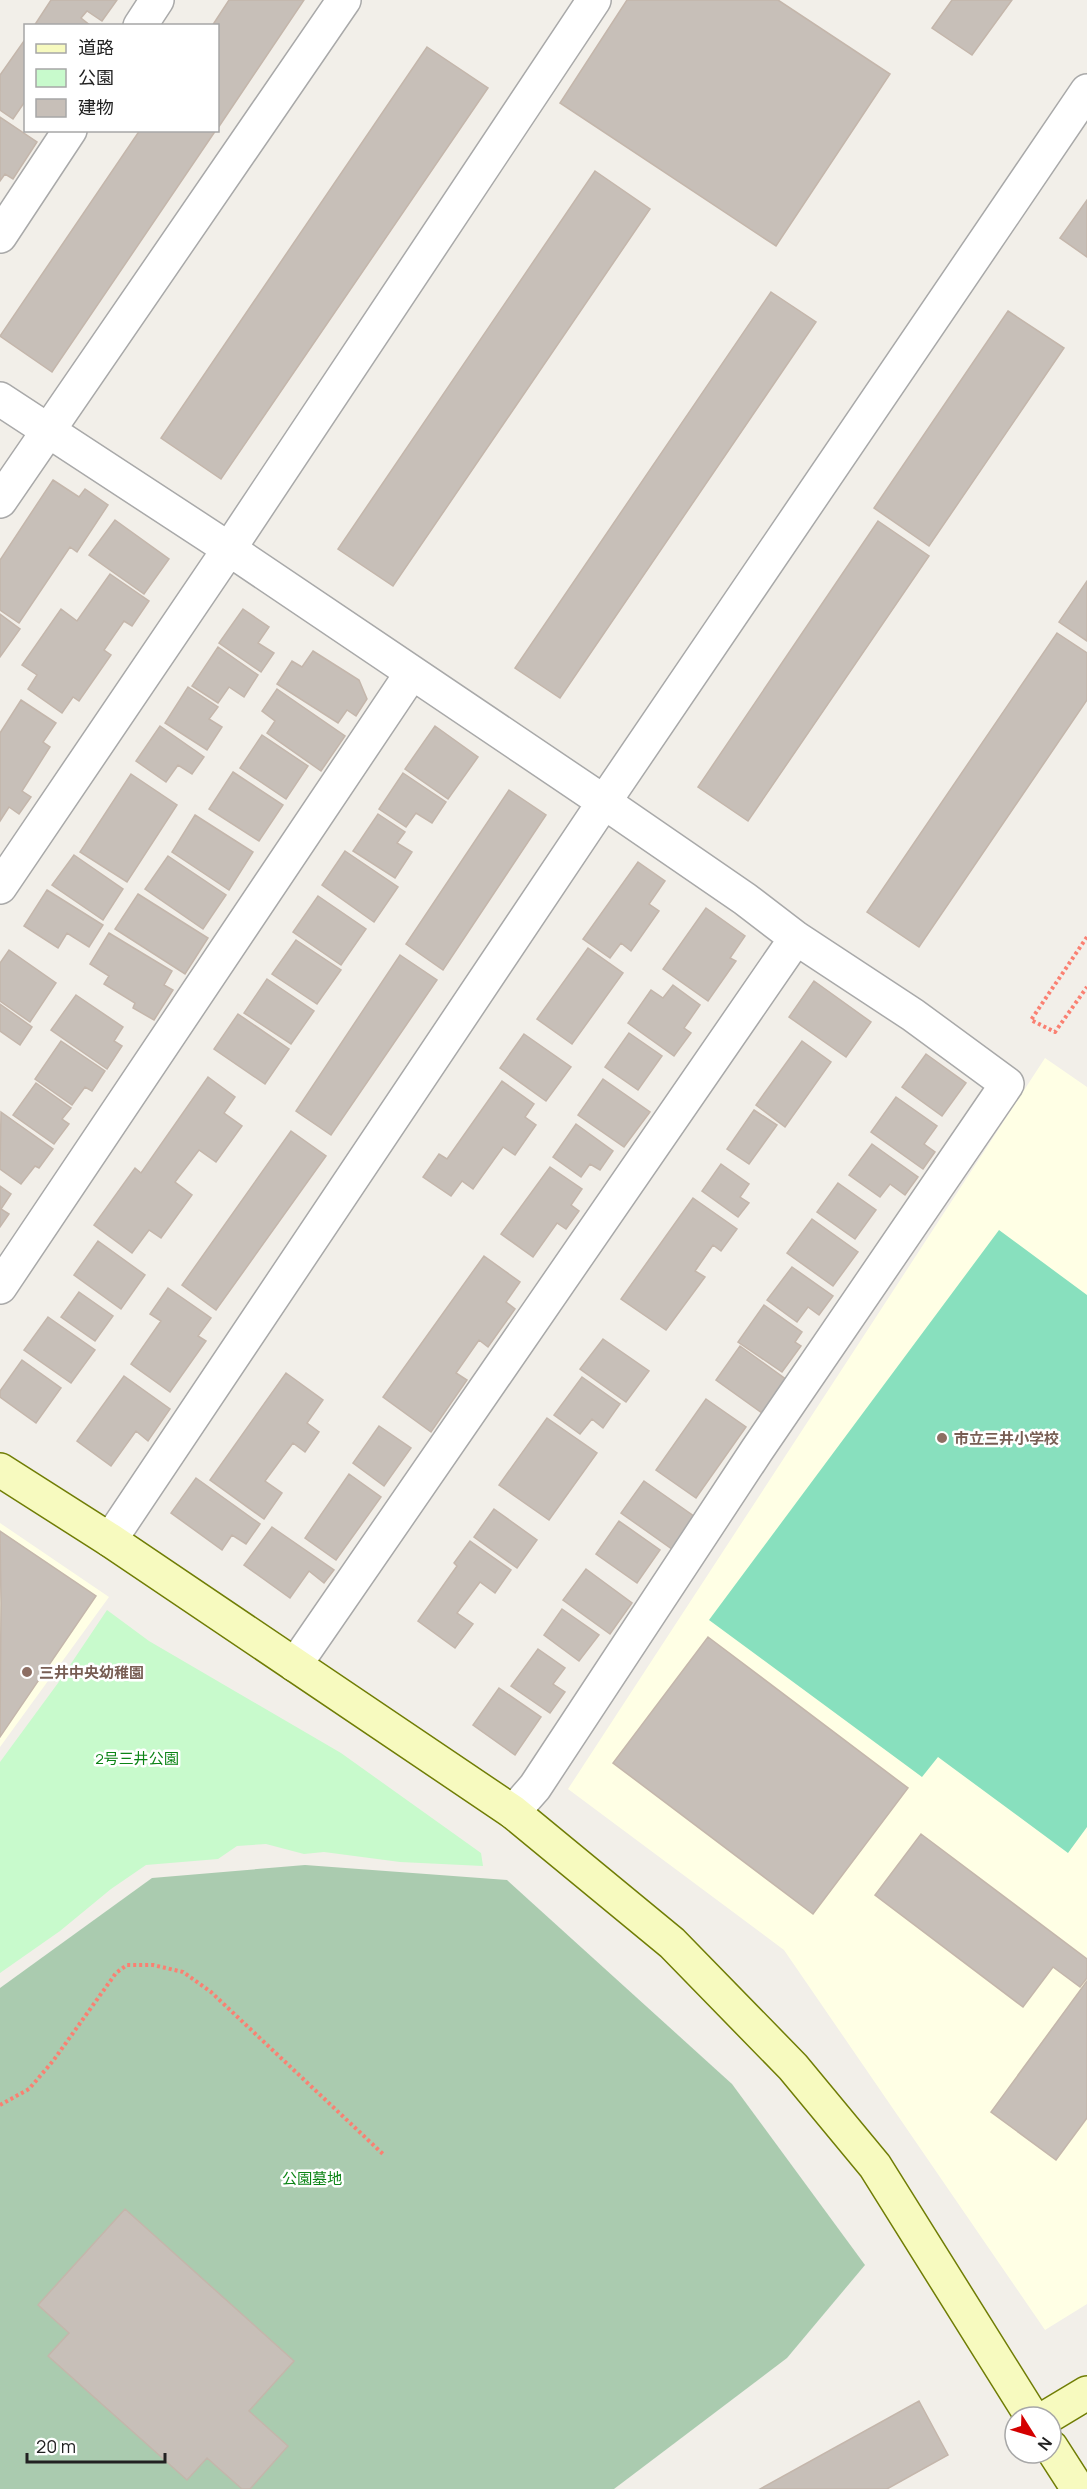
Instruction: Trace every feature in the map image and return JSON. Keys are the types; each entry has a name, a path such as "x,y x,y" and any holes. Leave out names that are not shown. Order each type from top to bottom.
{"street":[{"path":"141,24 157,0"},
{"path":"0,501 344,0"},
{"path":"0,887 229,549 594,0"},
{"path":"110,1540 604,802 1087,91"},
{"path":"0,236 69,132"},
{"path":"0,399 229,549 411,674 604,802 745,899 796,938 913,1015 1007,1084 757,1450 535,1787 513,1812"},
{"path":"0,1287 411,674"},
{"path":"295,1665 796,938"},
{"path":"0,1470 110,1540 513,1812 672,1943 793,2067 875,2166 1024,2405"},
{"path":"1063,2407 1087,2393"},
{"path":"1063,2465 1078,2489"}],"path":[{"path":"1087,937 1031,1020 1055,1032 1087,987"},
{"path":"0,2105 29,2089 53,2061 116,1973 127,1965 153,1965 183,1972 211,1992 384,2155"}],"shaded area":[{"name":"市立三井小学校","path":"1045,1058 1087,1087 1087,2304 1045,2330 784,1950 568,1789"},
{"name":"三井中央幼稚園","path":"0,1523 109,1597 0,1747"}],"green space":[{"path":"999,1230 1087,1295 1087,1827 1068,1853 938,1757 922,1777 709,1620"},
{"name":"2号三井公園","path":"107,1610 149,1641 341,1753 481,1853 483,1866 400,1862 324,1852 304,1854 266,1844 237,1846 218,1859 146,1865 111,1889 60,1931 0,1973 0,1762 58,1683"},
{"name":"公園墓地","path":"305,1865 507,1880 732,2084 865,2265 787,2358 614,2489 0,2489 0,1988 152,1878"}],"building":[{"path":"51,0 117,0 102,21 87,11 81,18 88,24 35,24"},
{"path":"229,0 304,0 219,127 219,24 213,24"},
{"path":"627,0 778,0 890,74 776,246 560,103"},
{"path":"952,0 1012,0 972,55 932,28"},
{"path":"24,41 24,103 13,119 0,110 0,75"},
{"path":"427,47 488,88 221,479 161,438"},
{"path":"0,117 37,142 13,179 5,174 0,181"},
{"path":"139,132 215,132 52,372 0,336"},
{"path":"595,171 650,209 393,586 338,549"},
{"path":"1087,200 1087,257 1060,238"},
{"path":"771,292 816,322 560,698 515,668"},
{"path":"1008,311 1064,348 929,546 874,508"},
{"path":"53,480 79,497 85,489 108,505 77,552 70,547 19,623 0,610 0,560"},
{"path":"115,520 169,559 144,594 89,555"},
{"path":"878,521 929,556 748,821 698,787"},
{"path":"110,574 149,601 132,626 124,621 104,650 111,655 79,701 73,697 62,713 28,689 37,675 22,665 61,609 77,621"},
{"path":"1087,581 1087,641 1059,622"},
{"path":"243,609 269,627 258,643 274,653 261,672 219,643"},
{"path":"0,614 20,629 0,657"},
{"path":"1057,633 1087,653 1087,700 919,947 867,912"},
{"path":"218,647 258,675 244,697 229,687 218,703 192,686"},
{"path":"313,651 359,680 367,699 356,716 347,710 338,723 277,684 292,661 302,667"},
{"path":"188,687 218,707 209,719 222,727 207,750 165,723"},
{"path":"277,689 345,736 321,771 267,733 275,721 262,711"},
{"path":"21,700 56,723 43,742 50,747 22,791 31,797 19,814 9,807 0,821 0,733"},
{"path":"160,726 204,757 192,774 178,765 166,782 136,761"},
{"path":"435,726 478,757 448,799 405,769"},
{"path":"262,735 308,766 286,799 240,768"},
{"path":"233,772 283,805 259,841 209,809"},
{"path":"403,773 446,802 432,823 416,813 406,827 379,809"},
{"path":"131,774 177,805 127,882 80,852"},
{"path":"509,790 546,815 443,970 406,944"},
{"path":"378,814 405,832 397,843 412,852 395,878 353,851"},
{"path":"195,815 253,852 229,890 172,852"},
{"path":"345,851 398,887 374,922 322,885"},
{"path":"74,855 123,889 103,920 52,885"},
{"path":"168,856 226,895 203,929 145,889"},
{"path":"638,862 665,881 649,904 659,911 631,951 621,943 610,958 583,939"},
{"path":"47,890 103,925 89,947 67,933 58,948 24,926"},
{"path":"138,894 208,938 185,974 115,929"},
{"path":"318,896 366,929 341,965 293,932"},
{"path":"706,908 745,936 730,958 736,961 708,1001 663,969"},
{"path":"109,933 172,971 164,985 173,990 154,1020 133,1008 135,1003 104,984 109,976 90,964"},
{"path":"296,940 341,970 317,1004 272,974"},
{"path":"588,948 623,973 572,1044 537,1019"},
{"path":"9,950 56,983 30,1022 0,1001 0,963"},
{"path":"400,955 437,980 331,1135 296,1111"},
{"path":"267,979 314,1011 291,1044 244,1013"},
{"path":"814,981 871,1022 846,1057 789,1017"},
{"path":"673,985 700,1005 684,1028 691,1033 674,1056 628,1023 651,990 663,998"},
{"path":"76,995 123,1027 114,1041 122,1046 107,1069 51,1030"},
{"path":"0,1004 32,1027 20,1045 0,1031"},
{"path":"238,1014 289,1049 265,1084 214,1049"},
{"path":"629,1033 662,1056 638,1090 605,1067"},
{"path":"524,1034 571,1067 546,1101 500,1068"},
{"path":"61,1041 105,1071 92,1091 85,1087 72,1105 35,1079"},
{"path":"802,1041 831,1062 785,1127 756,1105"},
{"path":"926,1054 966,1083 942,1116 902,1087"},
{"path":"208,1077 235,1097 224,1113 242,1126 216,1162 199,1150 175,1182 192,1195 161,1238 149,1230 132,1253 94,1225 135,1168 141,1173"},
{"path":"603,1079 650,1112 624,1147 578,1115"},
{"path":"502,1081 534,1104 525,1117 536,1125 515,1155 503,1147 473,1189 462,1181 451,1196 423,1177 439,1154 447,1159"},
{"path":"36,1083 71,1108 62,1119 69,1124 54,1144 13,1115"},
{"path":"896,1097 937,1126 924,1144 935,1152 923,1169 871,1132"},
{"path":"754,1110 777,1125 749,1164 727,1149"},
{"path":"1,1112 53,1149 39,1168 35,1166 21,1184 0,1169"},
{"path":"576,1124 613,1151 600,1170 590,1164 581,1177 553,1157"},
{"path":"291,1131 326,1156 216,1310 182,1285"},
{"path":"872,1144 918,1177 905,1195 890,1184 880,1197 849,1175"},
{"path":"721,1164 749,1184 740,1197 749,1203 738,1217 702,1191"},
{"path":"550,1167 582,1189 571,1205 579,1211 566,1229 557,1223 533,1257 501,1234"},
{"path":"838,1183 876,1210 855,1239 817,1212"},
{"path":"0,1186 11,1194 1,1209 9,1214 0,1227"},
{"path":"693,1198 737,1229 721,1251 713,1245 695,1271 705,1277 666,1330 621,1299"},
{"path":"812,1219 858,1252 833,1286 787,1253"},
{"path":"98,1241 145,1275 121,1309 74,1275"},
{"path":"484,1256 520,1282 506,1302 515,1309 488,1347 479,1340 456,1373 467,1380 431,1432 383,1397"},
{"path":"792,1267 833,1296 819,1315 808,1307 797,1322 767,1300"},
{"path":"168,1288 211,1318 198,1336 206,1341 170,1392 131,1364 161,1321 150,1314"},
{"path":"79,1292 113,1316 95,1341 61,1317"},
{"path":"764,1305 802,1332 795,1342 801,1346 782,1372 738,1342"},
{"path":"48,1317 95,1350 71,1383 24,1350"},
{"path":"603,1339 649,1371 626,1402 580,1369"},
{"path":"740,1346 787,1380 762,1413 716,1380"},
{"path":"22,1360 61,1388 36,1423 0,1397 0,1391"},
{"path":"286,1373 323,1400 307,1423 319,1432 305,1452 293,1443 265,1481 282,1493 264,1519 210,1480"},
{"path":"124,1376 170,1409 148,1441 136,1431 111,1466 77,1441"},
{"path":"582,1377 620,1404 603,1428 592,1419 580,1434 554,1415"},
{"path":"706,1399 746,1427 696,1498 656,1470"},
{"path":"547,1418 597,1453 549,1520 499,1485"},
{"path":"379,1426 411,1448 384,1486 353,1463"},
{"path":"349,1474 381,1497 336,1560 305,1538"},
{"path":"196,1478 260,1524 246,1544 232,1535 222,1550 171,1513"},
{"path":"644,1481 698,1519 676,1552 621,1513"},
{"path":"494,1509 537,1540 517,1568 474,1537"},
{"path":"619,1521 660,1550 637,1583 596,1554"},
{"path":"272,1527 334,1570 324,1583 309,1571 290,1598 244,1565"},
{"name":"三井中央幼稚園","path":"0,1531 96,1596 0,1737 1,1603"},
{"path":"470,1541 511,1570 495,1593 480,1582 457,1613 473,1624 455,1648 418,1621 457,1566 454,1563"},
{"path":"586,1569 632,1603 610,1634 563,1600"},
{"path":"562,1609 599,1635 579,1661 544,1635"},
{"path":"708,1637 908,1788 813,1914 613,1763"},
{"path":"538,1649 565,1668 553,1684 565,1692 550,1713 511,1686"},
{"path":"499,1688 541,1717 515,1755 473,1725"},
{"path":"921,1834 1087,1959 1087,1978 1080,1987 1053,1967 1023,2007 875,1895"},
{"path":"1087,1981 1087,2118 1056,2160 991,2112"},
{"path":"125,2209 294,2361 249,2411 288,2446 250,2489 242,2489 207,2458 187,2480 48,2356 69,2333 38,2305"},
{"path":"919,2401 948,2455 887,2489 760,2489"}],"place":[{"name":"市立三井小学校","path":"942,1438"},
{"name":"三井中央幼稚園","path":"27,1672"}]}
